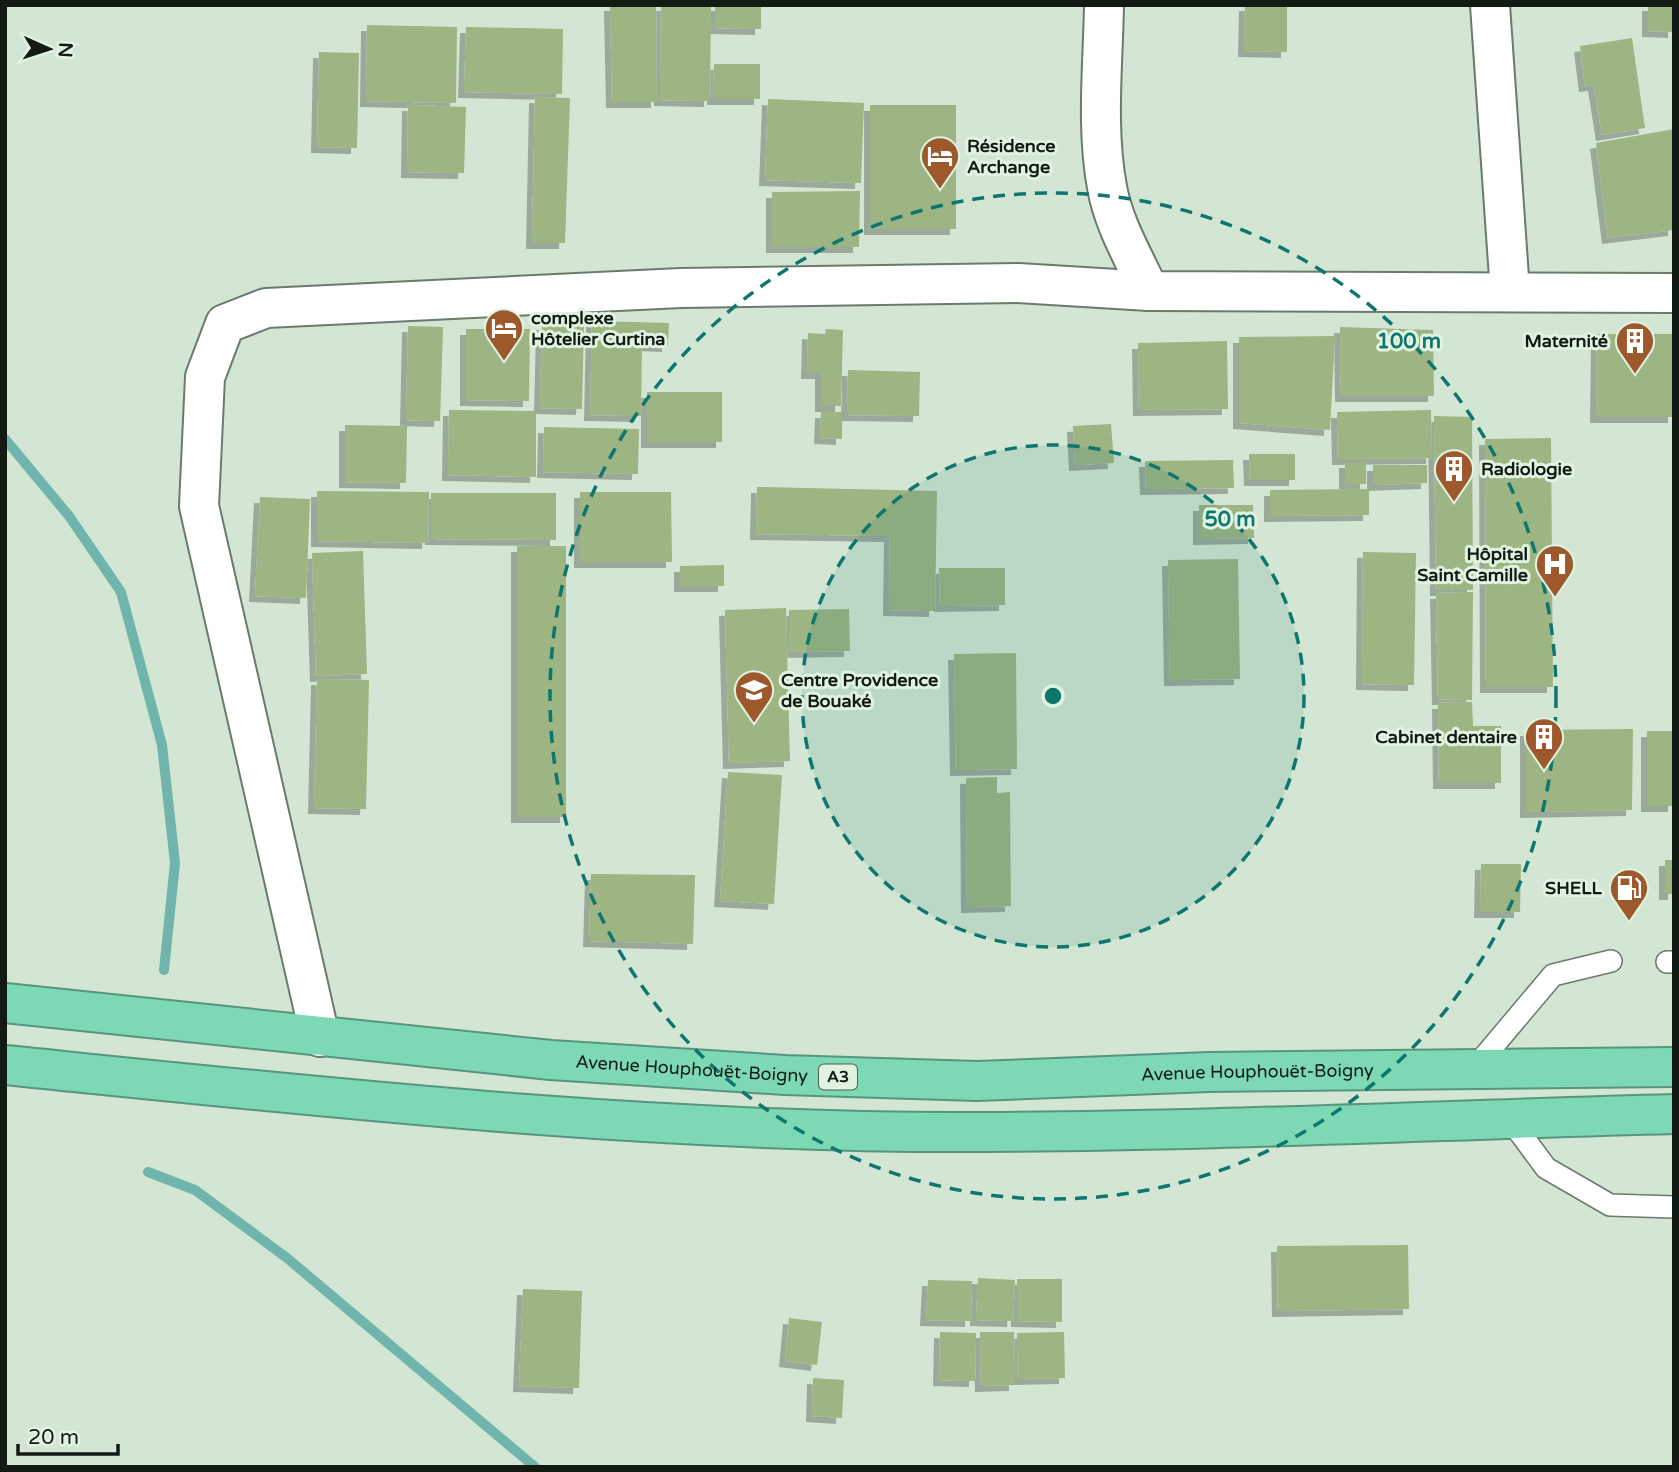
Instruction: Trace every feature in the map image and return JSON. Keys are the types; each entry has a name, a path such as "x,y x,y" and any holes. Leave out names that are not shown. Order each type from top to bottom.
{"highway":[{"name":"Avenue Houphouët-Boigny","path":"5,1003 551,1060 785,1075 963,1081 1209,1072 1674,1067"},
{"path":"5,1065 537,1115 784,1127 984,1132 1674,1114"}],"street":[{"path":"1104,5 1102,130 1107,188 1118,224 1149,291"},
{"path":"1490,5 1510,292"},
{"path":"320,1037 199,506 205,377 225,324 266,308 681,288 1018,283 1149,291 1674,293"}],"lane":[{"path":"1473,1070 1553,975 1611,961"},
{"path":"1509,1118 1546,1168 1609,1205 1674,1207"}],"building":[{"path":"610,5 656,5 657,102 612,102"},
{"path":"661,5 711,5 710,101 660,100"},
{"path":"715,5 761,5 761,29 715,28"},
{"path":"1245,5 1287,5 1287,52 1244,51"},
{"path":"1648,5 1674,5 1674,32 1648,31"},
{"path":"367,25 457,27 456,103 366,101"},
{"path":"466,27 563,29 562,94 464,92"},
{"path":"1632,38 1645,128 1602,135 1594,85 1585,86 1580,46"},
{"path":"319,52 359,53 357,148 317,147"},
{"path":"714,64 760,64 760,99 713,99"},
{"path":"535,97 570,98 565,243 532,243"},
{"path":"768,99 864,103 861,183 765,180"},
{"path":"408,105 466,107 464,173 407,172"},
{"path":"870,105 956,105 956,229 870,229"},
{"path":"1674,129 1674,230 1608,238 1596,143"},
{"path":"860,191 859,247 772,247 772,192"},
{"path":"592,321 669,323 668,346 642,345 641,416 590,415"},
{"path":"542,324 584,325 582,409 540,408"},
{"path":"408,326 443,327 440,421 406,420"},
{"path":"1340,327 1433,330 1434,396 1341,396"},
{"path":"466,329 530,329 529,401 466,400"},
{"path":"826,329 843,330 841,406 821,406 821,373 807,373 808,333 825,334"},
{"name":"Maternité","path":"1597,334 1674,334 1674,417 1596,417"},
{"path":"1335,336 1330,430 1239,423 1239,337"},
{"path":"1227,341 1228,409 1139,410 1138,343"},
{"path":"848,370 920,372 919,416 847,415"},
{"path":"647,392 722,392 722,442 647,442"},
{"path":"449,410 536,411 536,477 448,475"},
{"path":"1431,410 1432,458 1338,459 1337,412"},
{"path":"821,412 842,412 842,439 820,438"},
{"name":"Radiologie","path":"1434,416 1472,417 1473,590 1436,590"},
{"path":"1111,424 1114,463 1075,465 1073,426"},
{"path":"345,425 407,426 406,483 345,482"},
{"path":"544,427 639,429 638,474 543,472"},
{"path":"1551,438 1553,687 1486,687 1485,439"},
{"path":"1249,454 1295,454 1295,480 1250,480"},
{"path":"1233,460 1234,488 1146,489 1145,461"},
{"path":"1345,462 1366,462 1366,484 1345,484"},
{"path":"1373,465 1427,465 1427,483 1373,485"},
{"path":"757,487 937,491 935,611 889,610 890,536 756,534"},
{"path":"1369,489 1369,515 1270,516 1270,490"},
{"path":"317,491 429,492 428,543 317,541"},
{"path":"580,492 671,492 672,562 580,562"},
{"path":"431,493 556,493 556,540 431,539"},
{"path":"260,497 310,499 306,598 255,596"},
{"path":"1199,505 1253,505 1254,538 1199,539"},
{"path":"517,546 566,546 566,817 517,817"},
{"path":"363,551 367,674 316,676 312,553"},
{"path":"1363,552 1416,553 1414,685 1362,684"},
{"path":"1238,559 1240,679 1170,680 1168,560"},
{"path":"724,565 724,586 680,586 680,566"},
{"path":"939,568 1005,568 1005,605 940,606"},
{"path":"1473,592 1472,700 1438,699 1436,593"},
{"path":"786,608 790,761 729,763 725,610"},
{"path":"849,609 850,651 789,652 789,610"},
{"path":"1016,653 1017,769 956,770 954,654"},
{"path":"317,679 369,680 366,809 314,808"},
{"path":"1472,702 1473,726 1501,726 1501,783 1439,783 1438,703"},
{"path":"1633,729 1632,810 1526,812 1526,730"},
{"path":"1647,731 1674,731 1674,806 1647,806"},
{"path":"728,772 782,775 774,904 720,901"},
{"path":"997,777 997,793 1010,792 1011,906 967,907 966,778"},
{"path":"1665,860 1674,860 1674,894 1665,894"},
{"path":"1481,864 1521,864 1520,912 1480,912"},
{"path":"591,874 695,875 693,944 589,941"},
{"path":"1408,1245 1409,1309 1278,1311 1277,1246"},
{"path":"978,1278 1015,1280 1013,1321 976,1320"},
{"path":"1017,1279 1062,1279 1062,1322 1017,1321"},
{"path":"928,1280 972,1281 971,1321 926,1320"},
{"path":"523,1289 582,1291 579,1388 519,1386"},
{"path":"789,1318 822,1322 817,1365 785,1361"},
{"path":"940,1332 976,1333 975,1381 939,1380"},
{"path":"980,1332 1014,1332 1015,1385 981,1386"},
{"path":"1064,1332 1065,1378 1018,1379 1017,1333"},
{"path":"813,1378 844,1380 842,1418 812,1416"}],"waterway":[{"path":"5,439 69,516 121,592 162,745 175,863 164,970"},
{"path":"148,1172 195,1190 287,1258 535,1467"}],"place":[{"name":"Résidence Archange","path":"940,190"},
{"name":"complexe Hôtelier Curtina","path":"504,362"},
{"name":"Maternité","path":"1635,375"},
{"name":"Radiologie","path":"1454,503"},
{"name":"Hôpital Saint Camille","path":"1555,598"},
{"name":"Centre Providence de Bouaké","path":"754,724"},
{"name":"Cabinet dentaire","path":"1544,771"},
{"name":"SHELL","path":"1629,922"}]}
